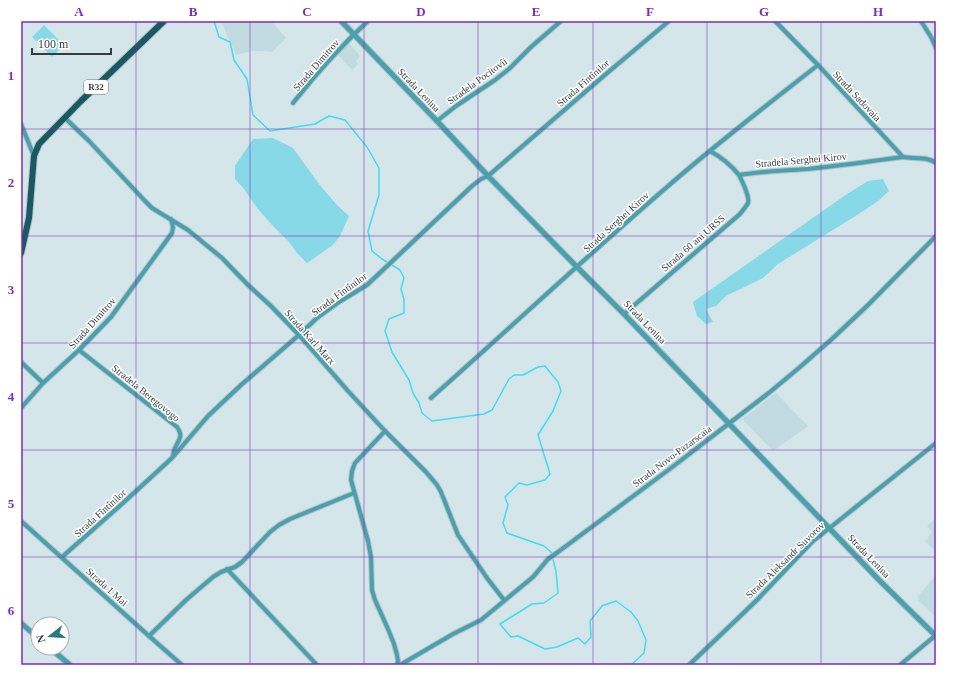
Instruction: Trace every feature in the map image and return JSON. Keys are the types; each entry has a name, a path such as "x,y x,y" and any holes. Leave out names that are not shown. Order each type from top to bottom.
{"main road":[{"name":"R32","path":"21,253 29,218 34,156 39,144 164,21"}],"street":[{"name":"Strada Lenina","path":"341,21 488,176 624,314 879,580 936,635"},
{"name":"Strada Dimitrov","path":"293,103 354,34 368,21"},
{"name":"Stradela Pocitovîi","path":"437,121 509,69 531,47 561,21"},
{"name":"Strada Fîntînilor","path":"62,557 124,503 172,458 208,416 241,385 317,318 333,306 367,285 472,186 488,176 670,21"},
{"name":"Strada Sadovaia","path":"775,21 903,157"},
{"path":"921,21 931,36 936,48"},
{"name":"Strada Serghei Kirov","path":"431,398 639,212 710,151 818,65"},
{"name":"Strada Karl Marx","path":"65,118 89,141 152,208 188,230 222,258 271,306 299,335 348,392 426,472 437,485 446,503 458,535 504,600"},
{"path":"21,124 34,156"},
{"path":"710,151 716,154 739,175"},
{"path":"903,157 927,159 936,162"},
{"name":"Stradela Serghei Kirov","path":"739,175 837,166 903,157"},
{"name":"Strada 60 ani URSS","path":"624,314 740,214 748,202 748,196 739,175"},
{"name":"Strada Dimitrov","path":"21,408 43,383 79,350 111,317 172,233 173,227 171,219"},
{"name":"Strada Novo-Pazarscaia","path":"400,665 453,634 481,620 533,577 548,559 770,392 833,338 936,236"},
{"name":"Stradela Beregovogo","path":"79,350 177,427 180,432 180,436 172,458"},
{"path":"21,362 43,383"},
{"path":"385,431 354,463 351,480 368,541 371,557 372,590 394,644 398,661 397,665"},
{"name":"Strada Aleksandr Suvorov","path":"689,665 756,600 812,542 908,467 936,443"},
{"path":"149,636 186,600 213,577 227,569 235,567 250,556 270,532 279,525 354,492"},
{"name":"Strada 1 Mai","path":"21,521 182,665"},
{"path":"227,569 317,665"},
{"path":"21,623 30,631"},
{"path":"900,665 936,635"},
{"path":"59,656 70,665"}],"shaded area":[{"path":"221,21 273,21 272,22 286,38 272,52 252,51 236,55"},
{"path":"44,25 64,45 52,57 32,37"},
{"path":"349,43 360,56 356,61 358,64 352,70 338,55"},
{"path":"273,138 293,148 319,184 337,205 349,216 340,236 333,245 307,263 257,208 235,179 235,166 253,139"},
{"path":"883,179 889,191 878,201 778,264 763,278 726,296 716,306 706,309 713,322 706,324 697,316 693,302 847,194 868,181"},
{"path":"776,393 808,426 773,451 742,419"},
{"path":"936,518 936,552 925,541 932,532 927,526"},
{"path":"936,575 936,617 918,600 918,596"}],"waterway":[{"path":"214,21 219,37 230,42 234,60 247,79 253,115 270,131 315,124 329,116 345,120 367,147 379,168 379,195 368,231 372,251 400,270 404,278 401,289 404,299 404,313 389,319 385,331 392,352 409,380 422,413 432,421 484,414 492,410 509,379 514,375 523,375 538,367 545,366 558,382 561,391 553,411 538,435 550,474 545,480 527,485 519,483 505,497 508,505 503,523 507,533 544,546 551,552 556,571 558,593 544,603 532,604 500,624 511,637 518,636 545,649 557,647 578,638 585,644 591,637 590,621 602,606 616,601 631,612 638,621 646,640 644,653 631,665"}]}
